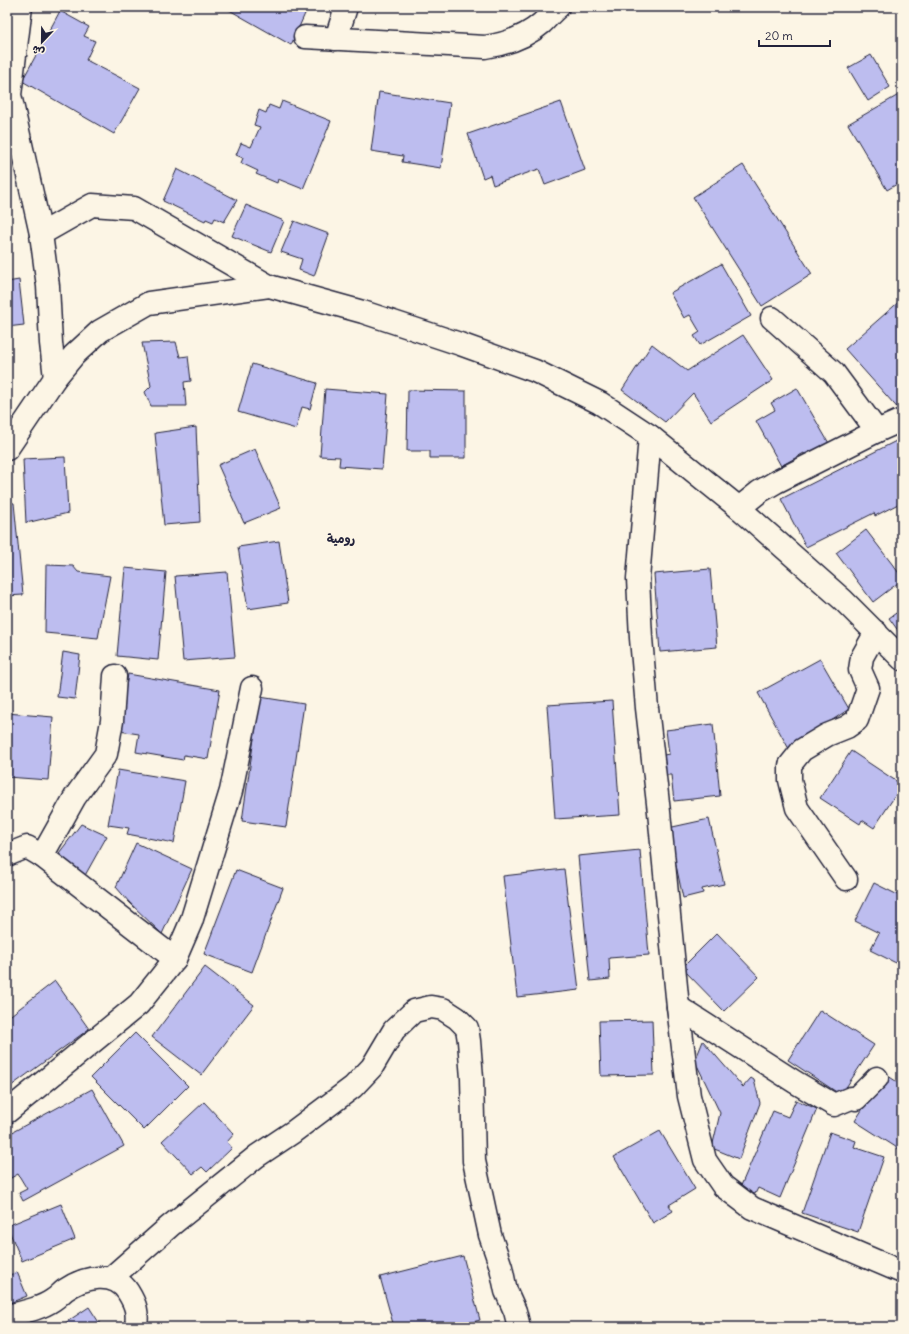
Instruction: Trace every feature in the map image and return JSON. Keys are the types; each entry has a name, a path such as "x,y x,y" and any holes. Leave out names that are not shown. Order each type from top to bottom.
{"street":[{"path":"21,7 10,94 40,234 48,286 55,378"},
{"path":"336,39 346,7"},
{"path":"305,37 485,47 502,45 530,32 542,23 558,7"},
{"path":"40,234 92,205 134,208 269,286 363,312 460,344 535,371 600,403 650,436 739,508 843,600 902,659"},
{"path":"9,442 55,378 74,355 100,331 149,303 269,286"},
{"path":"772,318 834,374 877,431"},
{"path":"739,508 759,492 776,482 902,420"},
{"path":"650,436 638,579 640,630 678,1008 689,1096 705,1160 723,1186 752,1208 902,1272"},
{"path":"846,879 797,808 790,780 790,765 802,750 827,735 847,727 857,720 868,688 860,670 862,657 876,632"},
{"path":"42,856 75,797 106,754 112,721 115,676"},
{"path":"7,1112 139,1004 175,959 191,922 231,791 252,688"},
{"path":"7,855 27,847 42,856 175,959"},
{"path":"111,1278 170,1226 257,1156 293,1132 353,1087 372,1067 394,1030 414,1011 431,1007 443,1009 467,1028 470,1041 472,1078 474,1161 490,1235 506,1291 515,1311 519,1327"},
{"path":"678,1008 795,1082 834,1104 851,1098 856,1099 877,1078"},
{"path":"7,1316 33,1309 53,1300 66,1289 89,1279 111,1278 125,1288 135,1303 137,1318 136,1327"}],"building":[{"path":"224,7 308,7 291,45"},
{"path":"60,11 89,27 84,36 95,41 86,60 140,88 114,134 22,81"},
{"path":"871,55 890,87 868,101 848,68"},
{"path":"379,92 450,103 441,168 402,162 403,156 371,151"},
{"path":"902,93 902,181 887,190 848,124"},
{"path":"282,101 331,121 303,189 278,179 277,183 256,174 258,171 241,163 243,158 236,155 241,143 251,147 260,127 254,125 259,110 266,113 269,105 279,109"},
{"path":"561,102 585,170 545,185 539,169 493,185 490,175 483,178 468,134"},
{"path":"743,165 812,274 762,306 693,197"},
{"path":"177,169 237,200 224,222 215,218 213,222 206,219 205,221 163,201"},
{"path":"246,205 284,221 271,252 232,236"},
{"path":"294,221 329,234 314,276 299,270 302,259 281,252"},
{"path":"721,264 751,316 700,345 694,336 700,332 690,315 684,318 670,293"},
{"path":"19,280 24,325 7,327 7,282"},
{"path":"902,299 902,413 845,349"},
{"path":"743,335 773,380 711,421 693,393 665,422 622,390 652,344 687,371"},
{"path":"176,342 180,357 188,356 191,381 184,382 186,406 151,406 145,392 151,386 142,343"},
{"path":"252,364 317,383 310,409 302,407 296,429 238,412"},
{"path":"797,388 830,445 807,458 804,453 781,466 756,421 775,410 771,403"},
{"path":"325,389 388,394 382,469 339,466 340,457 320,456"},
{"path":"408,390 466,391 466,458 430,458 430,451 407,451"},
{"path":"196,427 200,522 164,525 155,433"},
{"path":"902,438 902,502 875,516 874,513 806,547 781,499"},
{"path":"255,449 281,508 244,523 218,465"},
{"path":"65,457 68,513 26,523 23,459"},
{"path":"7,502 14,503 23,595 7,596"},
{"path":"866,530 902,577 902,580 873,602 836,553"},
{"path":"279,541 288,603 248,609 238,547"},
{"path":"46,565 73,566 78,572 110,576 98,638 45,633"},
{"path":"125,568 166,572 158,660 117,656"},
{"path":"710,569 717,647 660,652 654,574"},
{"path":"227,572 235,657 183,661 175,576"},
{"path":"902,609 902,636 889,618"},
{"path":"63,652 80,655 75,699 57,697"},
{"path":"820,659 849,709 789,749 758,693"},
{"path":"128,674 220,690 208,759 184,755 183,760 136,752 139,734 119,731"},
{"path":"260,697 304,704 286,827 242,821"},
{"path":"612,701 620,815 555,819 547,705"},
{"path":"7,713 53,717 48,780 7,777"},
{"path":"713,724 720,796 674,801 671,775 666,775 664,755 669,754 666,730"},
{"path":"851,751 902,785 874,828 862,820 860,824 820,798"},
{"path":"118,770 185,781 174,843 127,834 129,828 108,825"},
{"path":"709,819 724,884 702,889 703,893 683,898 668,828"},
{"path":"81,824 107,836 83,879 56,857"},
{"path":"136,843 192,869 162,934 129,902 116,887"},
{"path":"640,850 649,955 609,958 610,979 590,981 578,856"},
{"path":"564,869 579,990 517,997 503,876"},
{"path":"236,870 283,888 252,972 204,954"},
{"path":"874,883 902,897 902,966 870,950 879,933 855,921"},
{"path":"717,933 759,977 724,1011 682,968"},
{"path":"205,967 254,1005 201,1075 152,1037"},
{"path":"55,981 89,1029 7,1089 7,1018"},
{"path":"820,1010 874,1045 841,1095 788,1060"},
{"path":"652,1020 654,1075 601,1076 599,1021"},
{"path":"135,1033 188,1086 144,1130 91,1077"},
{"path":"703,1041 743,1087 751,1078 754,1080 760,1103 739,1159 712,1148 720,1113 695,1061"},
{"path":"885,1074 902,1085 902,1151 855,1121"},
{"path":"92,1089 124,1146 23,1201 19,1193 27,1189 18,1174 9,1179 7,1176 7,1135"},
{"path":"796,1100 817,1109 780,1198 758,1188 755,1194 740,1188 773,1111 788,1117"},
{"path":"204,1102 234,1134 227,1142 232,1148 207,1172 202,1167 193,1174 162,1141"},
{"path":"660,1131 695,1189 669,1205 673,1211 653,1223 614,1157"},
{"path":"830,1132 856,1141 854,1147 884,1157 858,1232 802,1213"},
{"path":"61,1204 75,1239 22,1261 7,1226"},
{"path":"463,1256 480,1320 455,1327 394,1327 380,1277"},
{"path":"17,1272 27,1296 7,1304 7,1276"},
{"path":"89,1307 102,1327 59,1327"}],"district":[{"name":"رومية","path":"341,539"}]}
